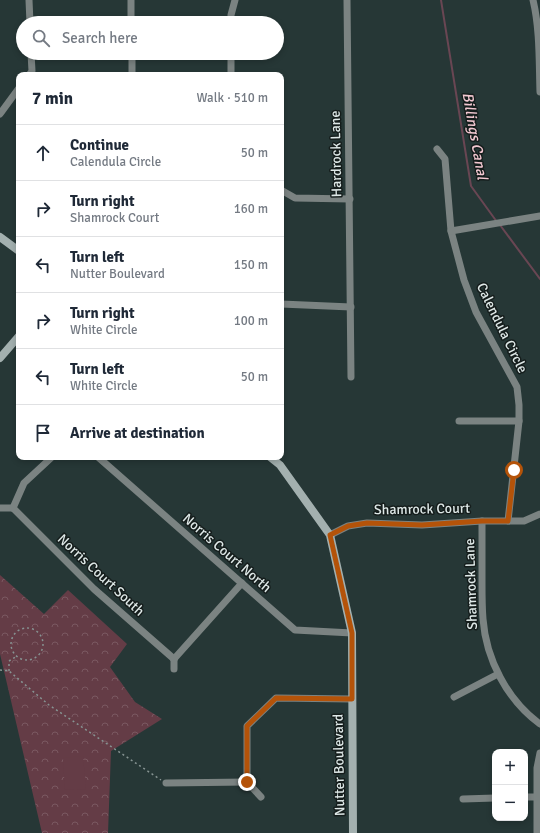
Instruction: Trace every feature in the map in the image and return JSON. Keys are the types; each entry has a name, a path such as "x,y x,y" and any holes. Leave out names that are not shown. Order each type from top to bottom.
{"street":[{"path":"29,0 30,16"},
{"path":"131,0 132,16"},
{"path":"230,16 235,0"},
{"name":"Hardrock Lane","path":"347,0 351,377"},
{"path":"532,0 535,7 539,34 540,92"},
{"path":"31,60 31,72"},
{"path":"132,60 132,72"},
{"path":"231,60 231,72"},
{"path":"0,114 16,92"},
{"name":"Calendula Circle","path":"437,149 444,159 452,231 464,280 476,312 517,387 519,420 508,521"},
{"path":"284,192 295,198 350,199"},
{"path":"452,231 540,216"},
{"path":"0,237 16,249"},
{"path":"284,304 351,307"},
{"path":"0,358 16,339"},
{"path":"459,421 519,420"},
{"path":"0,508 14,508 24,484 49,460"},
{"name":"Norris Court North","path":"101,460 295,630 352,633"},
{"name":"Nutter Boulevard","path":"274,460 280,465 330,535 352,633 353,833"},
{"name":"Norris Court South","path":"14,508 94,589 174,659"},
{"name":"Shamrock Court","path":"330,535 348,526 367,523 422,525 482,521 524,521 540,514"},
{"name":"Shamrock Lane","path":"482,521 483,619 485,636 490,655 498,674 515,700 540,724"},
{"path":"174,669 174,659 242,583"},
{"path":"454,697 498,674"},
{"path":"261,797 247,782 247,726 276,698 352,699"},
{"path":"537,833 537,768 540,753"},
{"path":"166,783 247,782"},
{"path":"528,797 537,797"},
{"path":"463,799 492,798"}],"path":[{"path":"23,628 31,628 42,636 44,644 42,651 38,656 30,660 23,660 16,656 11,648 11,643 14,635 18,631 23,628"},
{"path":"9,672 9,661 16,656"},
{"path":"0,670 9,672 49,705 166,783"}],"green space":[{"path":"0,575 44,614 68,590 127,644 110,667 135,702 162,719 111,751 108,833 42,833 0,654"},
{"path":"83,756 86,789 65,790 63,758"}],"waterway":[{"name":"Billings Canal","path":"441,0 471,186 497,222"},
{"name":"Billings Canal","path":"500,225 540,279"}],"route":[{"path":"247,782 247,726 276,698 352,699 352,633 330,535 348,526 367,523 422,525 448,522 508,521 514,470"}]}
